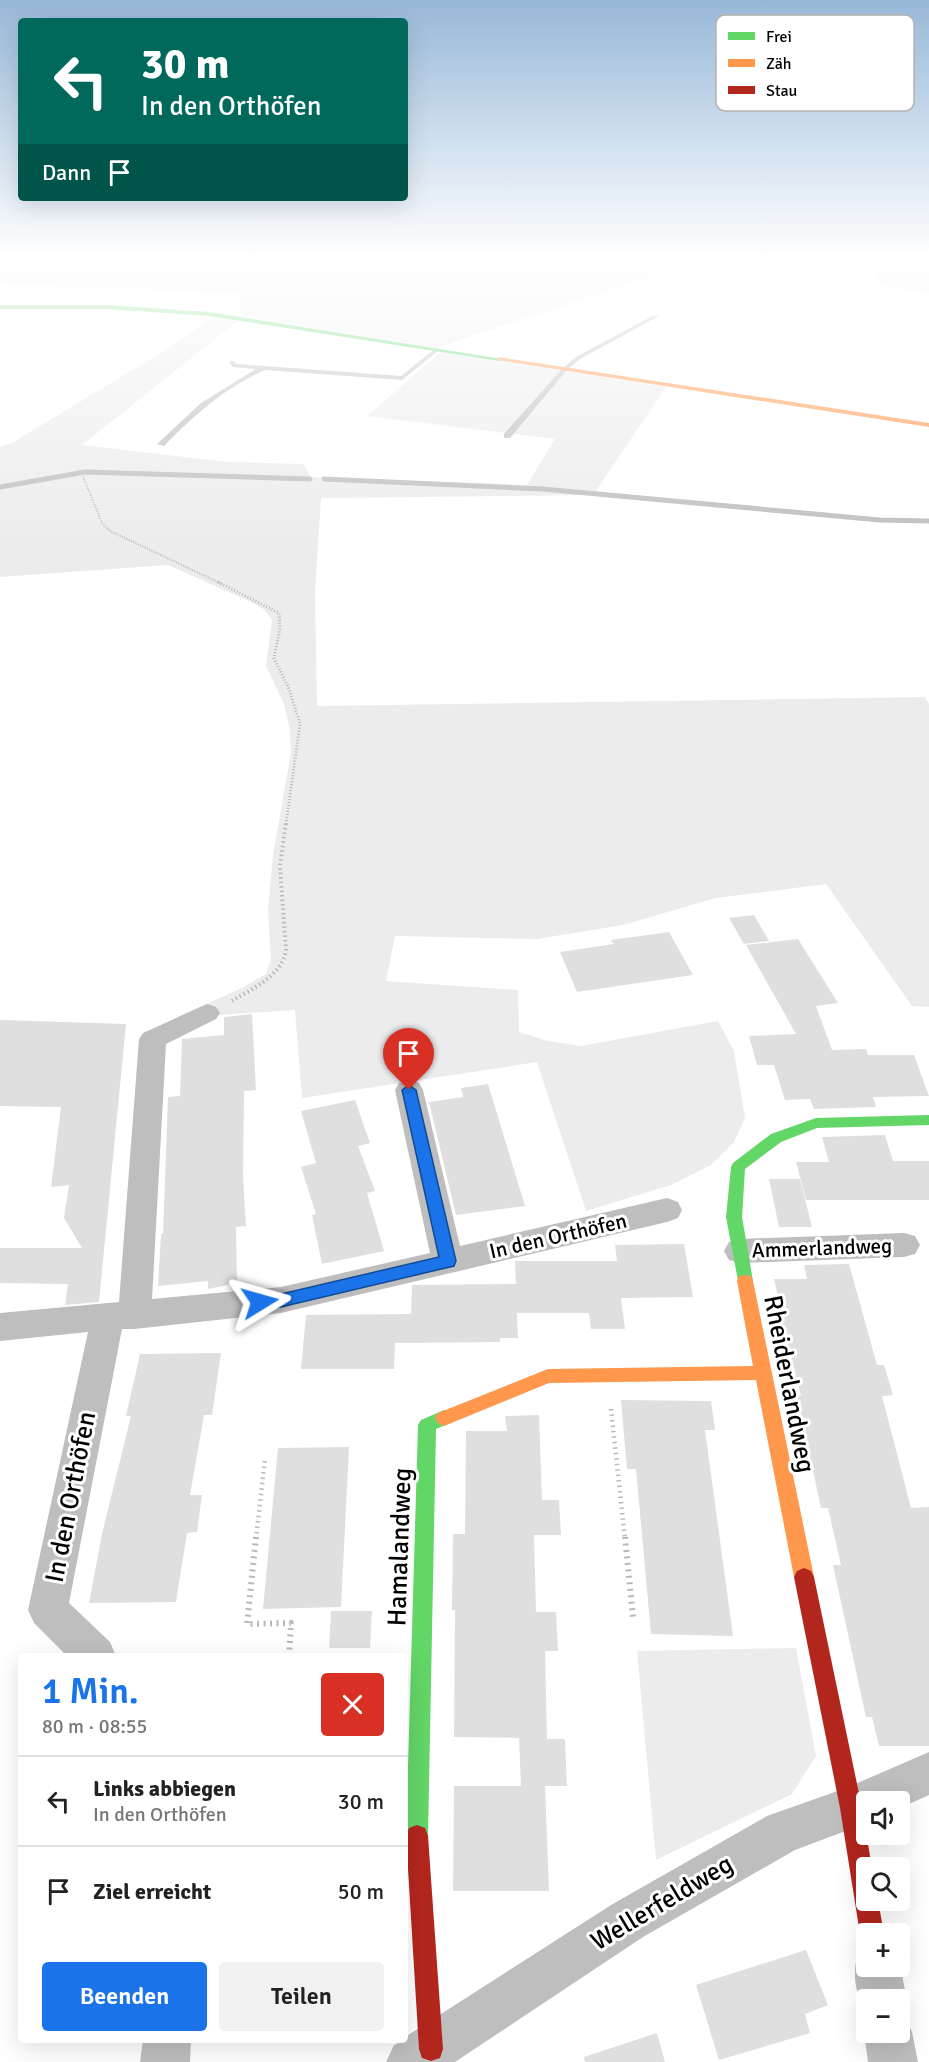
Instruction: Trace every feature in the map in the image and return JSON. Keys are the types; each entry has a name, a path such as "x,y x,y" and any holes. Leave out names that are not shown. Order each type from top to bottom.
{"street":[{"path":"450,352 929,424"},
{"name":"In den Orthöfen","path":"93,1653 48,1610 120,1317 153,1039 207,1013"},
{"path":"409,1090 448,1261"},
{"name":"Rheiderlandweg","path":"870,1923 851,1808 762,1373 734,1217 738,1167 776,1138 816,1123 929,1120"},
{"name":"In den Orthöfen","path":"0,1327 281,1300 667,1210"},
{"name":"Ammerlandweg","path":"740,1251 904,1245"},
{"name":"Hamalandweg","path":"421,2056 416,1821 427,1425 548,1376 762,1373"},
{"name":"Wellerfeldweg","path":"421,2056 648,1909 783,1832 851,1808 929,1773"},
{"path":"165,2062 167,2043"},
{"path":"890,2043 893,2062"}],"lane":[{"path":"232,362 234,366 402,378 433,352"},
{"path":"507,436 564,370 589,352"},
{"path":"161,444 204,404 243,378 264,368"}],"path":[{"path":"82,474 102,523 110,531 269,606 279,613 280,628 274,658 289,689 300,724 280,866 286,950 284,963 266,980 207,1013"},
{"path":"607,1376 633,1617"},
{"path":"265,1459 247,1624 291,1623 289,1653"}],"shaded area":[{"path":"162,352 199,352 82,445 227,462 303,464 311,477 527,485 555,439 367,416 441,352 666,387 593,495 321,498 315,592 317,706 925,697 929,704 929,1007 912,1006 826,884 716,898 623,925 537,939 395,936 386,981 518,990 519,1032 548,1041 581,1046 718,1021 734,1051 745,1118 734,1142 711,1165 671,1185 586,1211 537,1062 302,1098 295,1010 175,1018 244,987 266,974 271,960 268,910 273,855 291,753 290,730 284,704 266,666 272,620 265,610 251,602 168,565 0,577 0,447 12,443"},
{"path":"796,1648 816,1756 792,1794 656,1860 637,1651"}],"building":[{"path":"754,915 769,941 744,944 729,918"},
{"path":"669,932 693,975 577,992 560,952 614,944 611,940"},
{"path":"798,939 838,1003 816,1006 832,1050 866,1049 868,1055 914,1055 929,1096 873,1097 876,1107 814,1109 810,1099 785,1100 774,1065 757,1065 749,1036 796,1034 746,945"},
{"path":"252,1014 256,1090 244,1091 243,1177 246,1226 236,1227 237,1283 208,1289 208,1281 158,1286 161,1234 163,1234 168,1097 180,1096 182,1039 224,1035 224,1017"},
{"path":"0,1020 126,1024 99,1302 65,1305 68,1284 0,1283 0,1248 82,1248 64,1218 69,1185 51,1187 61,1107 0,1106"},
{"path":"488,1084 525,1206 456,1215 429,1102 463,1097 461,1088"},
{"path":"355,1100 370,1143 358,1146 375,1191 367,1193 384,1251 322,1264 312,1215 316,1214 301,1167 316,1163 301,1111"},
{"path":"885,1135 893,1161 929,1161 929,1200 806,1200 796,1162 829,1162 822,1137"},
{"path":"769,1179 800,1179 812,1227 779,1227"},
{"path":"684,1244 693,1297 621,1298 625,1329 591,1329 589,1313 517,1313 518,1338 500,1338 500,1342 395,1343 394,1369 301,1369 306,1315 411,1314 412,1285 516,1284 515,1261 617,1261 615,1245"},
{"path":"849,1264 877,1365 884,1365 893,1395 882,1396 911,1508 929,1507 929,1746 879,1746 872,1717 866,1717 833,1565 841,1565 828,1508 821,1508 797,1396 801,1396 777,1300 779,1300 774,1279 807,1279 804,1265"},
{"path":"221,1353 212,1415 204,1415 190,1495 202,1495 197,1532 187,1533 176,1602 89,1603 102,1534 131,1416 126,1416 140,1354"},
{"path":"621,1400 711,1401 715,1430 705,1430 733,1636 651,1634 636,1469 627,1469"},
{"path":"539,1415 542,1500 559,1500 561,1535 534,1535 536,1612 556,1612 558,1651 545,1651 547,1739 565,1739 567,1786 545,1786 549,1891 453,1891 454,1786 521,1786 519,1738 454,1737 453,1534 465,1534 466,1431 507,1431 505,1416"},
{"path":"349,1447 341,1607 263,1609 278,1448"},
{"path":"331,1611 372,1611 370,1648 329,1648"},
{"path":"806,1950 828,2005 805,2014 810,2033 719,2060 696,1985"},
{"path":"657,2033 665,2062 585,2062 584,2057"}],"waterway":[{"path":"0,487 85,472 310,479"},
{"path":"324,479 543,489 880,520 929,521"}],"traffic: fast":[{"path":"455,352 499,359"},
{"path":"745,1281 734,1217 738,1167 776,1138 816,1123 929,1120"},
{"path":"417,1836 427,1425 444,1418"}],"traffic: slow":[{"path":"499,359 929,425"},
{"path":"745,1281 804,1577"},
{"path":"444,1418 548,1376 762,1373"}],"traffic: jam":[{"path":"804,1577 851,1808 870,1923"},
{"path":"417,1836 431,2049"}],"route":[{"path":"260,1302 281,1300 448,1261 409,1090"}]}
